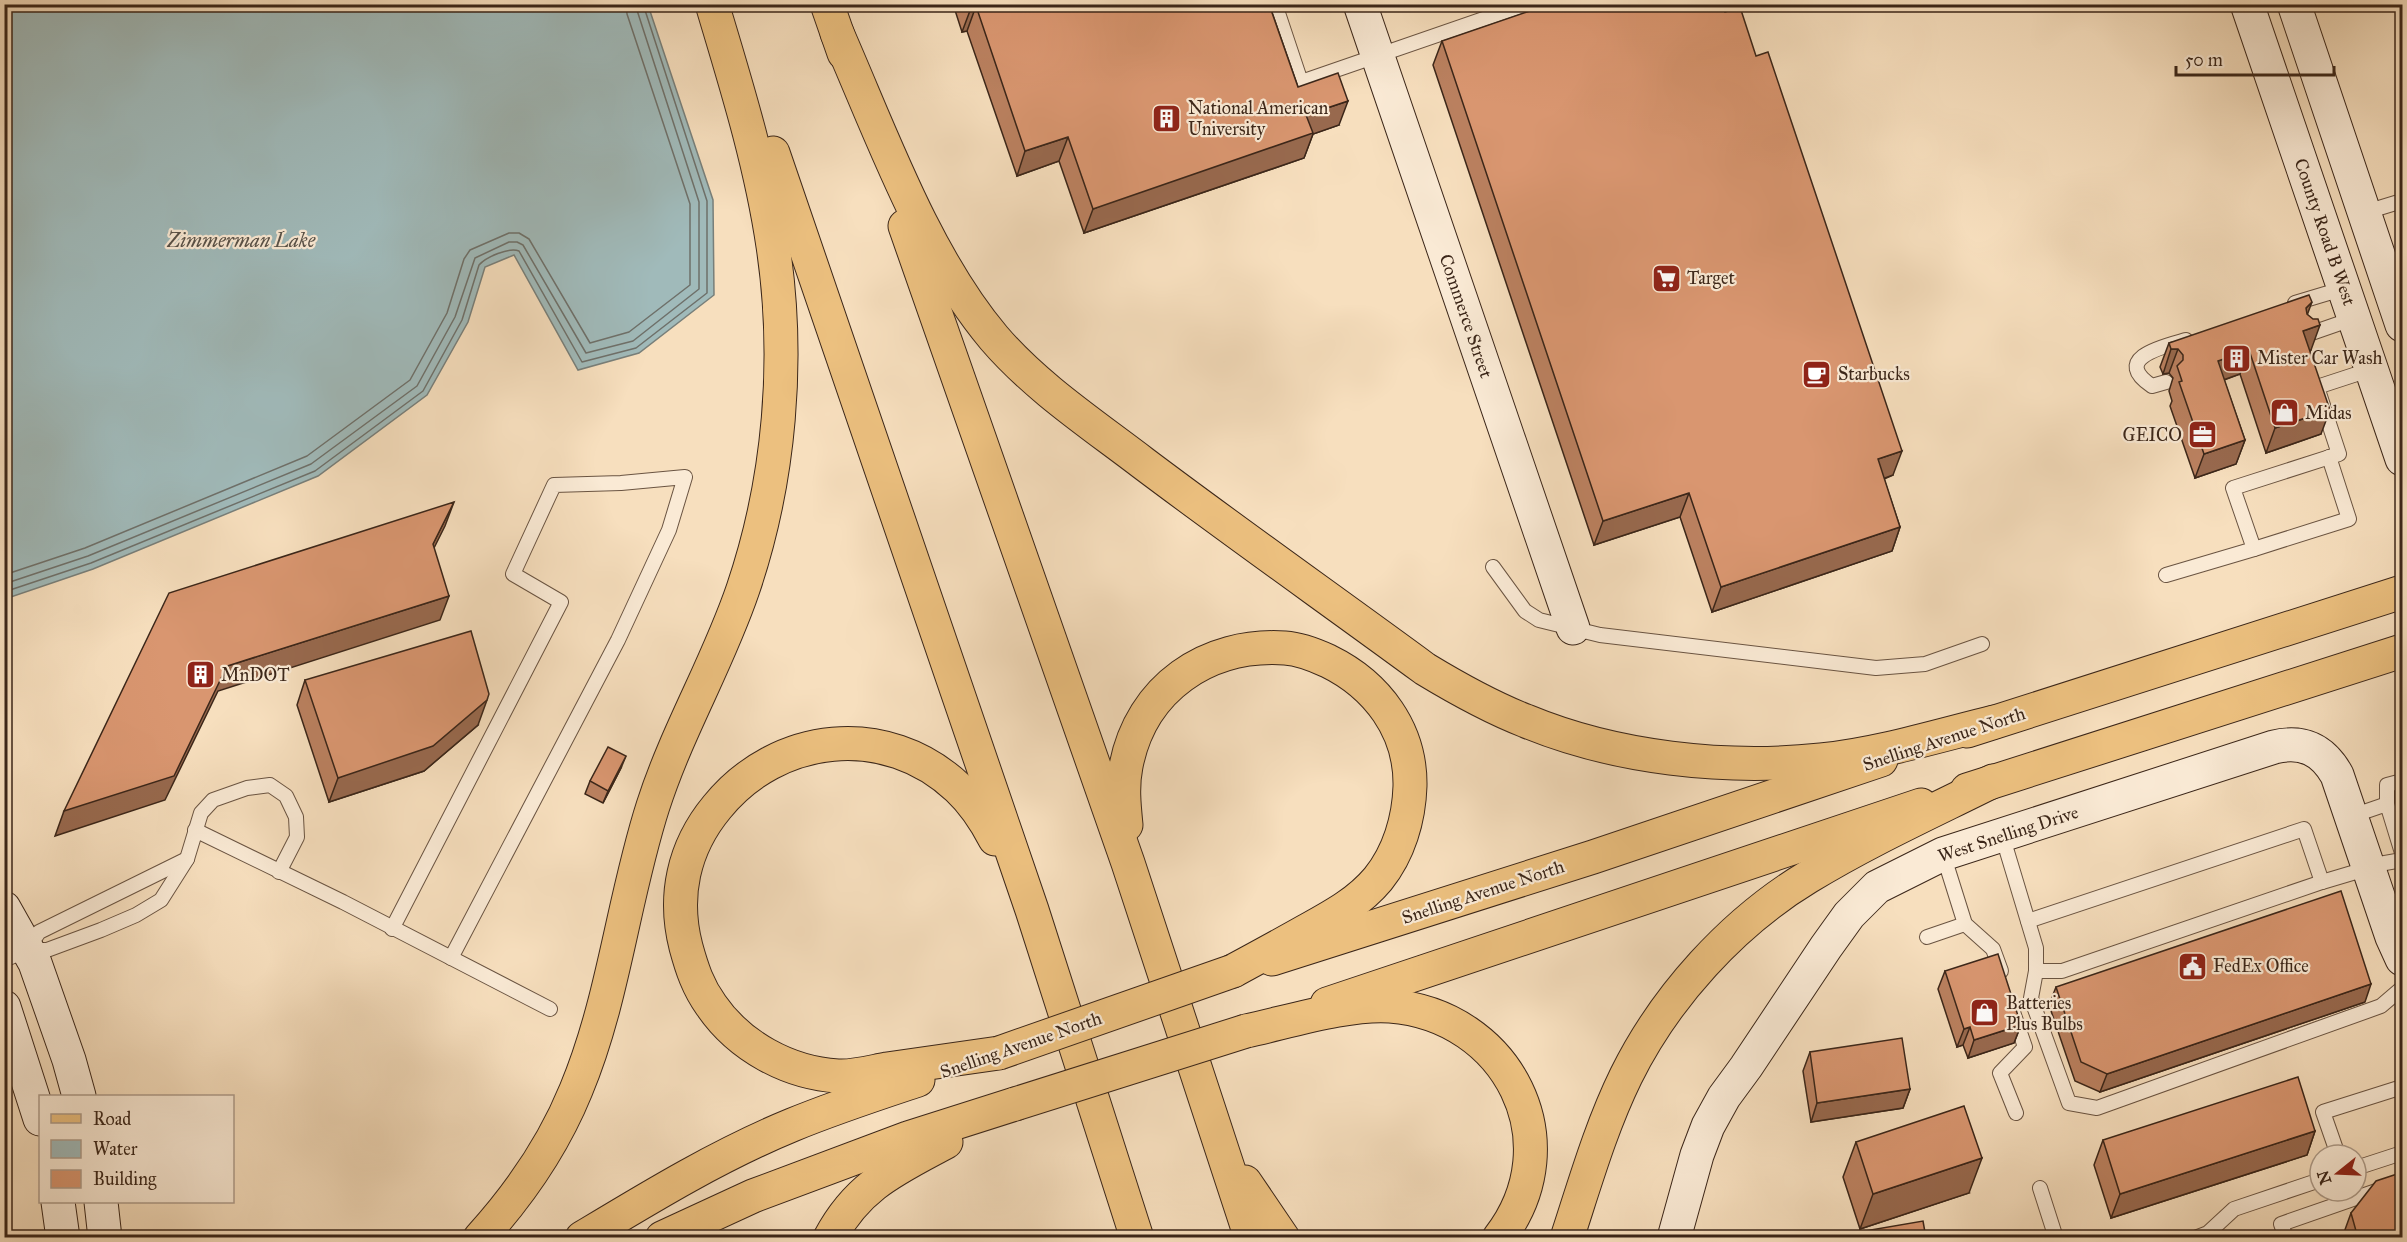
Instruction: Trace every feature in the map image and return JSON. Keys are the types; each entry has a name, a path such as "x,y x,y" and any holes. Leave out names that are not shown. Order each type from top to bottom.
{"main road":[{"path":"480,1238 533,1170 576,1091 607,992 653,805 677,742 722,644 744,588 769,489 776,441 780,355 780,302 775,257 759,173 742,104 712,4"},
{"path":"722,4 1032,910 1137,1238"},
{"path":"832,19 917,214 939,257 994,337 1019,364 1076,412 1425,669 1460,690 1518,718 1561,734 1605,746 1703,762 1762,764 1821,760 1855,755 1994,723"},
{"path":"832,19 1128,863 1251,1238"},
{"name":"Snelling Avenue North","path":"582,1238 707,1165 792,1125 1233,971 1593,857 1994,723 2403,592"},
{"path":"1128,863 1123,788 1126,765 1145,716 1160,694 1182,675 1200,663 1223,654 1255,648 1287,648 1313,654 1347,670 1368,686 1385,706 1398,729 1405,746 1410,773 1410,802 1394,855 1378,879 1358,899 1336,915 1233,971"},
{"path":"662,1238 763,1192 908,1138 1246,1030 1993,781 2403,651"},
{"path":"999,1053 839,1077 783,1064 756,1049 717,1014 700,989 683,934 679,903 684,875 692,845 707,819 742,780 765,764 795,751 823,745 852,744 880,747 907,755 934,770 957,788 977,810 994,836 1032,910"},
{"path":"1567,1238 1609,1114 1627,1074 1654,1028 1680,993 1722,945 1763,909 1806,878 1993,781"},
{"path":"1246,1030 1362,1007 1390,1006 1443,1018 1466,1030 1487,1046 1503,1065 1521,1098 1528,1121 1530,1142 1527,1177 1522,1197 1499,1238"},
{"path":"830,1238 840,1219 857,1197 884,1176 1015,1104"},
{"path":"1208,1106 1247,1184 1283,1238"}],"street":[{"name":"Commerce Street","path":"1360,4 1573,628"},
{"name":"County Road B West","path":"2247,4 2403,459"},
{"path":"2294,4 2403,325"},
{"name":"West Snelling Drive","path":"1674,1238 1697,1155 1708,1126 1724,1097 1826,947 1849,915 1877,887 1943,854 2286,744 2316,750 2331,765 2337,775 2392,938 2403,959"},
{"path":"4,908 16,955 39,974 79,1095"},
{"path":"4,1007 39,1116"},
{"path":"58,1203 63,1238"},
{"path":"101,1203 105,1238"}],"lane":[{"path":"1275,4 1301,82 1527,4"},
{"path":"2366,212 2403,201"},
{"path":"2284,307 2350,303"},
{"path":"2306,334 2350,303"},
{"path":"2166,382 2152,386 2143,380 2137,369 2139,360 2144,353 2195,337"},
{"path":"2254,549 2233,488 2339,454 2317,387 2372,369"},
{"path":"2166,575 2349,519 2329,457"},
{"path":"392,929 561,602 513,574 555,484 621,483 685,477 669,530 618,640 451,958"},
{"path":"1493,567 1525,611 1539,620 1600,634 1876,668 1925,664 1982,644"},
{"path":"2403,781 2387,785 2387,804 2403,853"},
{"path":"16,955 47,950 136,915 161,900 188,859 201,813 213,800 248,788 270,785 286,795 296,817 297,837 279,872"},
{"path":"2352,816 2387,804"},
{"path":"2028,921 2304,829 2322,882"},
{"path":"195,830 343,902 550,1009"},
{"path":"2002,835 2036,948 2036,971 2031,998 2069,1103 2097,1107 2381,1006 2403,988"},
{"path":"1943,854 1965,924 1993,949 2025,1047 2001,1073 2016,1113"},
{"path":"16,955 39,932 188,859"},
{"path":"2036,971 2062,971 2368,867 2403,860"},
{"path":"1927,937 1965,924"},
{"path":"2008,994 2031,998"},
{"path":"2334,1143 2323,1112 2403,1087"},
{"path":"2368,1164 2403,1152"},
{"path":"2286,1238 2281,1224 2403,1182"},
{"path":"2204,1236 2234,1209 2308,1184"},
{"path":"2040,1188 2056,1238"}],"water":[{"name":"Zimmerman Lake","path":"4,5 648,5 713,200 714,295 639,353 578,370 514,255 485,267 468,322 427,395 318,476 93,569 5,599"}],"building":[{"name":"National American University","path":"970,4 1269,4 1298,87 1338,73 1348,101 1306,115 1313,133 1093,209 1068,137 1025,151 976,6 971,8"},
{"name":"Target","path":"1550,4 1722,4 1725,12 1740,7 1756,56 1768,52 1902,451 1878,459 1900,527 1721,587 1689,493 1603,521 1442,41"},
{"path":"2309,295 2312,302 2306,308 2307,314 2313,319 2318,319 2320,325 2303,331 2330,410 2275,428 2249,350 2218,361 2245,440 2204,454 2179,382 2182,381 2177,366 2183,360 2183,355 2178,349 2171,349 2169,343"},
{"name":"MnDOT","path":"454,502 433,544 449,596 227,666 174,776 64,811 169,593"},
{"path":"471,631 489,694 487,700 433,746 338,778 305,680"},
{"path":"608,747 626,756 608,791 590,781"},
{"path":"2341,891 2371,984 2107,1074 2081,1062 2056,987"},
{"path":"1998,954 2021,1025 1974,1040 1970,1027 1964,1029 1945,971"},
{"path":"1902,1038 1910,1089 1817,1103 1810,1052"},
{"path":"2298,1077 2315,1131 2120,1194 2103,1140"},
{"path":"1964,1106 1982,1158 1873,1194 1856,1142"},
{"path":"2403,1172 2403,1238 2358,1238 2351,1213 2359,1203 2368,1203 2368,1191 2376,1181"},
{"path":"1923,1221 1926,1238 1824,1238"}],"place":[{"name":"National American University","path":"1167,118"},
{"name":"Target","path":"1666,278"},
{"name":"Mister Car Wash","path":"2236,358"},
{"name":"Starbucks","path":"1817,374"},
{"name":"Midas","path":"2284,413"},
{"name":"GEICO","path":"2203,435"},
{"name":"MnDOT","path":"200,675"},
{"name":"FedEx Office","path":"2192,966"},
{"name":"Batteries Plus Bulbs","path":"1985,1013"}]}
